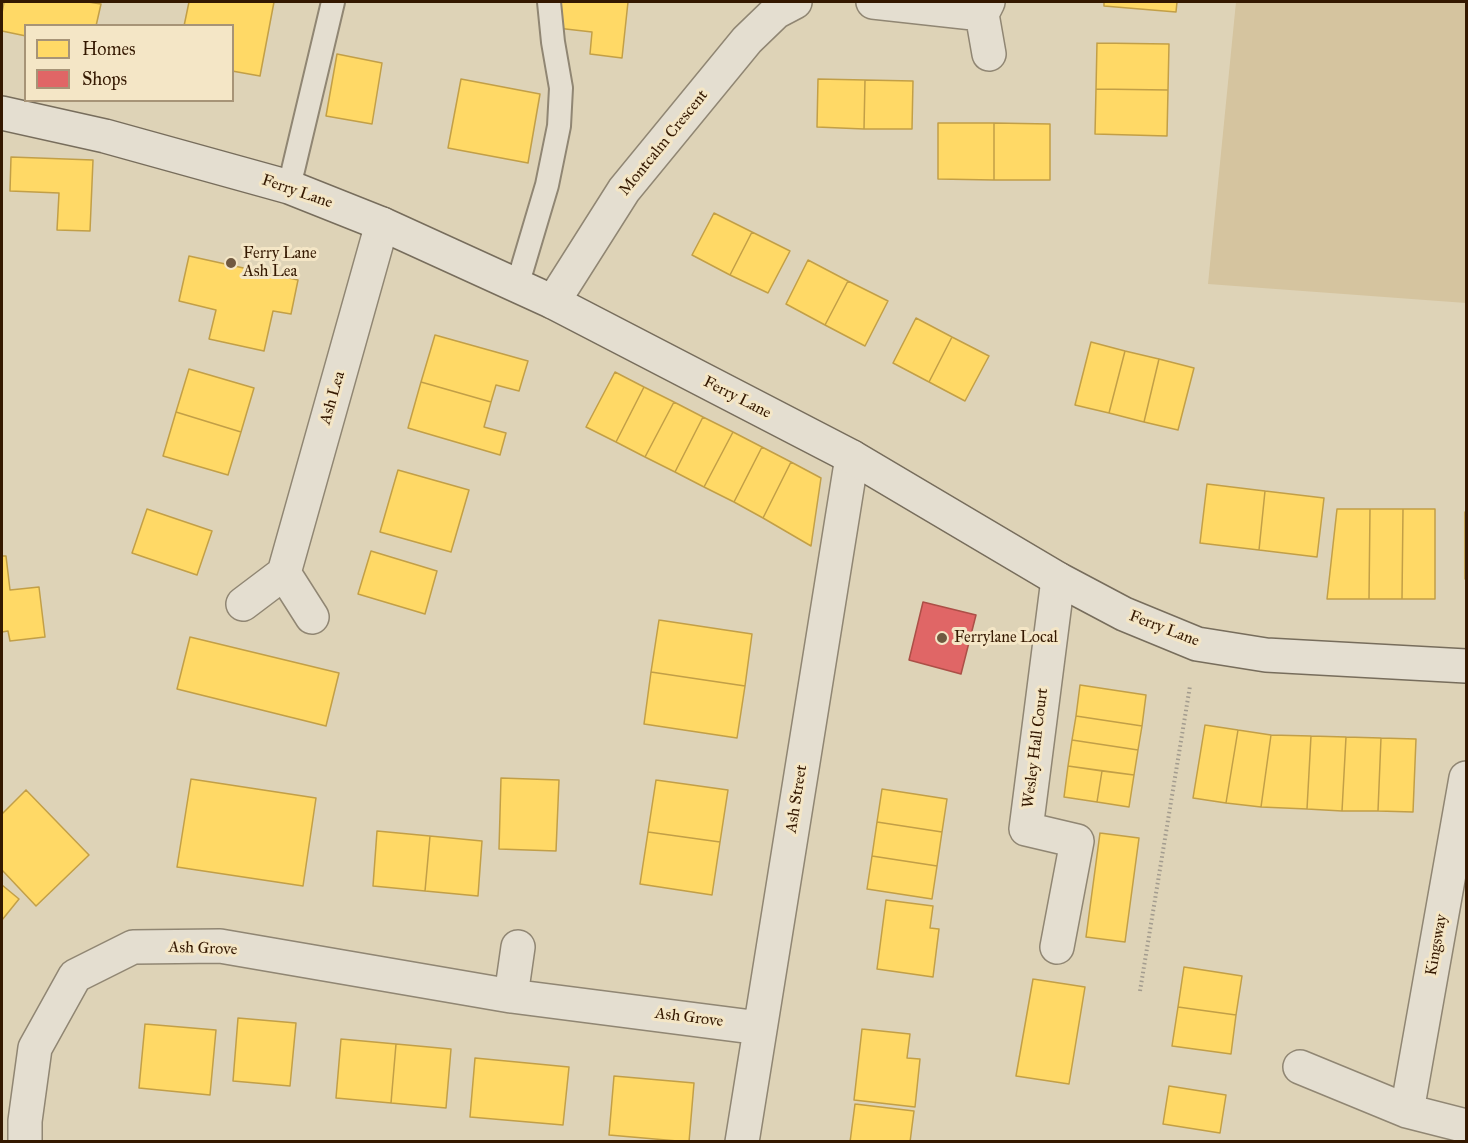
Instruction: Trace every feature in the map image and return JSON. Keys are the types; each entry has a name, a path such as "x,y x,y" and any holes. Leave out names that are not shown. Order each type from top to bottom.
{"street":[{"name":"Montcalm Crescent","path":"553,302 624,190 747,40 776,12 795,2"},
{"path":"873,2 985,8 989,54"},
{"name":"Ferry Lane","path":"2,113 105,136 289,187 382,224 553,302 852,458 1058,579 1124,614 1197,644 1266,655 1467,666"},
{"name":"Ash Lea","path":"284,573 382,224"},
{"name":"Ash Street","path":"742,1142 852,458"},
{"path":"243,604 284,573 312,617"},
{"name":"Wesley Hall Court","path":"1058,579 1026,829 1077,841 1058,947"},
{"name":"Kingsway","path":"1407,1111 1467,778"},
{"name":"Ash Grove","path":"25,1142 25,1121 35,1048 75,976 133,947 219,946 511,996 760,1028"},
{"path":"511,996 518,947"},
{"path":"1300,1067 1407,1111 1467,1126"}],"lane":[{"path":"289,187 333,2"},
{"path":"517,286 547,184 559,126 561,88 549,2"}],"path":[{"path":"1140,991 1197,644"}],"shaded area":[{"path":"1236,2 1466,2 1466,303 1208,284"}],"building: Homes":[{"path":"4,2 101,4 96,24 24,24 24,36 2,31"},
{"path":"189,2 274,2 260,76 234,71 234,24 184,24"},
{"path":"560,2 628,2 622,58 590,54 592,32 557,28"},
{"path":"1104,2 1177,2 1176,12 1104,6"},
{"path":"1097,43 1169,44 1168,90 1096,89"},
{"path":"337,54 382,63 372,124 326,116"},
{"path":"461,79 540,94 528,163 448,148"},
{"path":"818,79 865,80 864,129 817,127"},
{"path":"865,80 913,81 912,129 864,129"},
{"path":"1096,89 1168,90 1167,136 1095,134"},
{"path":"938,123 994,123 994,180 938,179"},
{"path":"994,123 1050,124 1050,180 994,180"},
{"path":"11,157 93,160 90,231 57,230 59,193 10,191"},
{"path":"714,213 752,232 730,275 692,255"},
{"path":"752,232 790,251 768,293 730,275"},
{"path":"189,256 298,280 291,314 273,311 264,351 209,339 216,310 179,301"},
{"path":"808,260 848,281 825,325 786,304"},
{"path":"848,281 888,301 865,346 825,325"},
{"path":"916,318 952,337 929,382 893,363"},
{"path":"435,335 528,361 519,391 496,385 491,402 421,382"},
{"path":"952,337 989,356 965,401 929,382"},
{"path":"1091,342 1125,351 1109,413 1075,405"},
{"path":"1125,351 1159,359 1144,422 1109,413"},
{"path":"1159,359 1194,368 1178,430 1144,422"},
{"path":"189,369 254,388 241,432 176,412"},
{"path":"615,372 644,387 616,442 586,427"},
{"path":"421,382 491,402 484,427 506,433 500,455 408,428"},
{"path":"644,387 674,402 645,457 616,442"},
{"path":"674,402 703,417 675,472 645,457"},
{"path":"176,412 241,432 228,475 163,456"},
{"path":"703,417 733,432 704,487 675,472"},
{"path":"733,432 762,447 734,502 704,487"},
{"path":"762,447 791,462 763,518 734,502"},
{"path":"791,462 821,478 811,546 763,518"},
{"path":"398,470 469,490 451,552 380,532"},
{"path":"1207,484 1265,491 1259,550 1200,543"},
{"path":"1265,491 1324,498 1317,557 1259,550"},
{"path":"147,509 212,531 197,575 132,553"},
{"path":"1337,509 1370,509 1369,599 1327,599"},
{"path":"1370,509 1403,509 1402,599 1369,599"},
{"path":"1403,509 1435,509 1435,599 1402,599"},
{"path":"1466,512 1466,579 1465,579"},
{"path":"371,551 437,571 425,614 358,594"},
{"path":"2,556 6,556 10,590 39,587 45,637 10,641 8,631 2,632"},
{"path":"659,620 752,634 745,686 651,672"},
{"path":"190,637 339,673 326,726 177,689"},
{"path":"651,672 745,686 737,738 644,724"},
{"path":"1080,685 1146,695 1142,726 1076,716"},
{"path":"1076,716 1142,726 1138,750 1072,740"},
{"path":"1205,725 1238,730 1226,803 1193,798"},
{"path":"1238,730 1271,735 1261,807 1226,803"},
{"path":"1271,735 1311,736 1307,809 1261,807"},
{"path":"1311,736 1346,737 1342,811 1307,809"},
{"path":"1346,737 1381,738 1378,811 1342,811"},
{"path":"1381,738 1416,739 1413,812 1378,811"},
{"path":"1072,740 1138,750 1134,775 1068,766"},
{"path":"1068,766 1102,771 1097,802 1064,797"},
{"path":"1102,771 1134,775 1129,807 1097,802"},
{"path":"501,778 559,780 556,851 499,849"},
{"path":"191,779 316,798 303,886 177,867"},
{"path":"656,780 728,790 720,842 648,832"},
{"path":"882,789 947,799 942,832 877,822"},
{"path":"26,790 89,855 36,906 2,870 2,814"},
{"path":"877,822 942,832 937,866 872,856"},
{"path":"377,831 430,836 425,891 373,886"},
{"path":"648,832 720,842 712,895 640,884"},
{"path":"1100,833 1139,838 1125,942 1086,937"},
{"path":"430,836 482,841 478,896 425,891"},
{"path":"872,856 937,866 932,899 867,889"},
{"path":"2,885 19,899 2,920"},
{"path":"886,900 933,906 930,928 939,929 933,977 877,969"},
{"path":"1184,967 1242,976 1236,1015 1178,1007"},
{"path":"1033,979 1085,987 1069,1084 1016,1076"},
{"path":"1178,1007 1236,1015 1231,1054 1172,1046"},
{"path":"238,1018 296,1023 290,1086 233,1081"},
{"path":"145,1024 216,1030 210,1095 139,1088"},
{"path":"862,1029 910,1034 907,1058 920,1059 915,1107 854,1100"},
{"path":"341,1039 396,1044 391,1103 336,1098"},
{"path":"396,1044 451,1049 446,1108 391,1103"},
{"path":"475,1058 569,1067 563,1125 470,1117"},
{"path":"614,1076 694,1083 689,1142 609,1135"},
{"path":"1169,1086 1226,1095 1220,1133 1163,1124"},
{"path":"855,1104 914,1111 910,1142 850,1142"}],"building: Shops":[{"name":"Ferrylane Local","path":"923,602 976,615 961,674 909,660"}],"place":[{"name":"Ferry Lane Ash Lea","path":"231,263"},
{"name":"Ferrylane Local","path":"942,638"}]}
